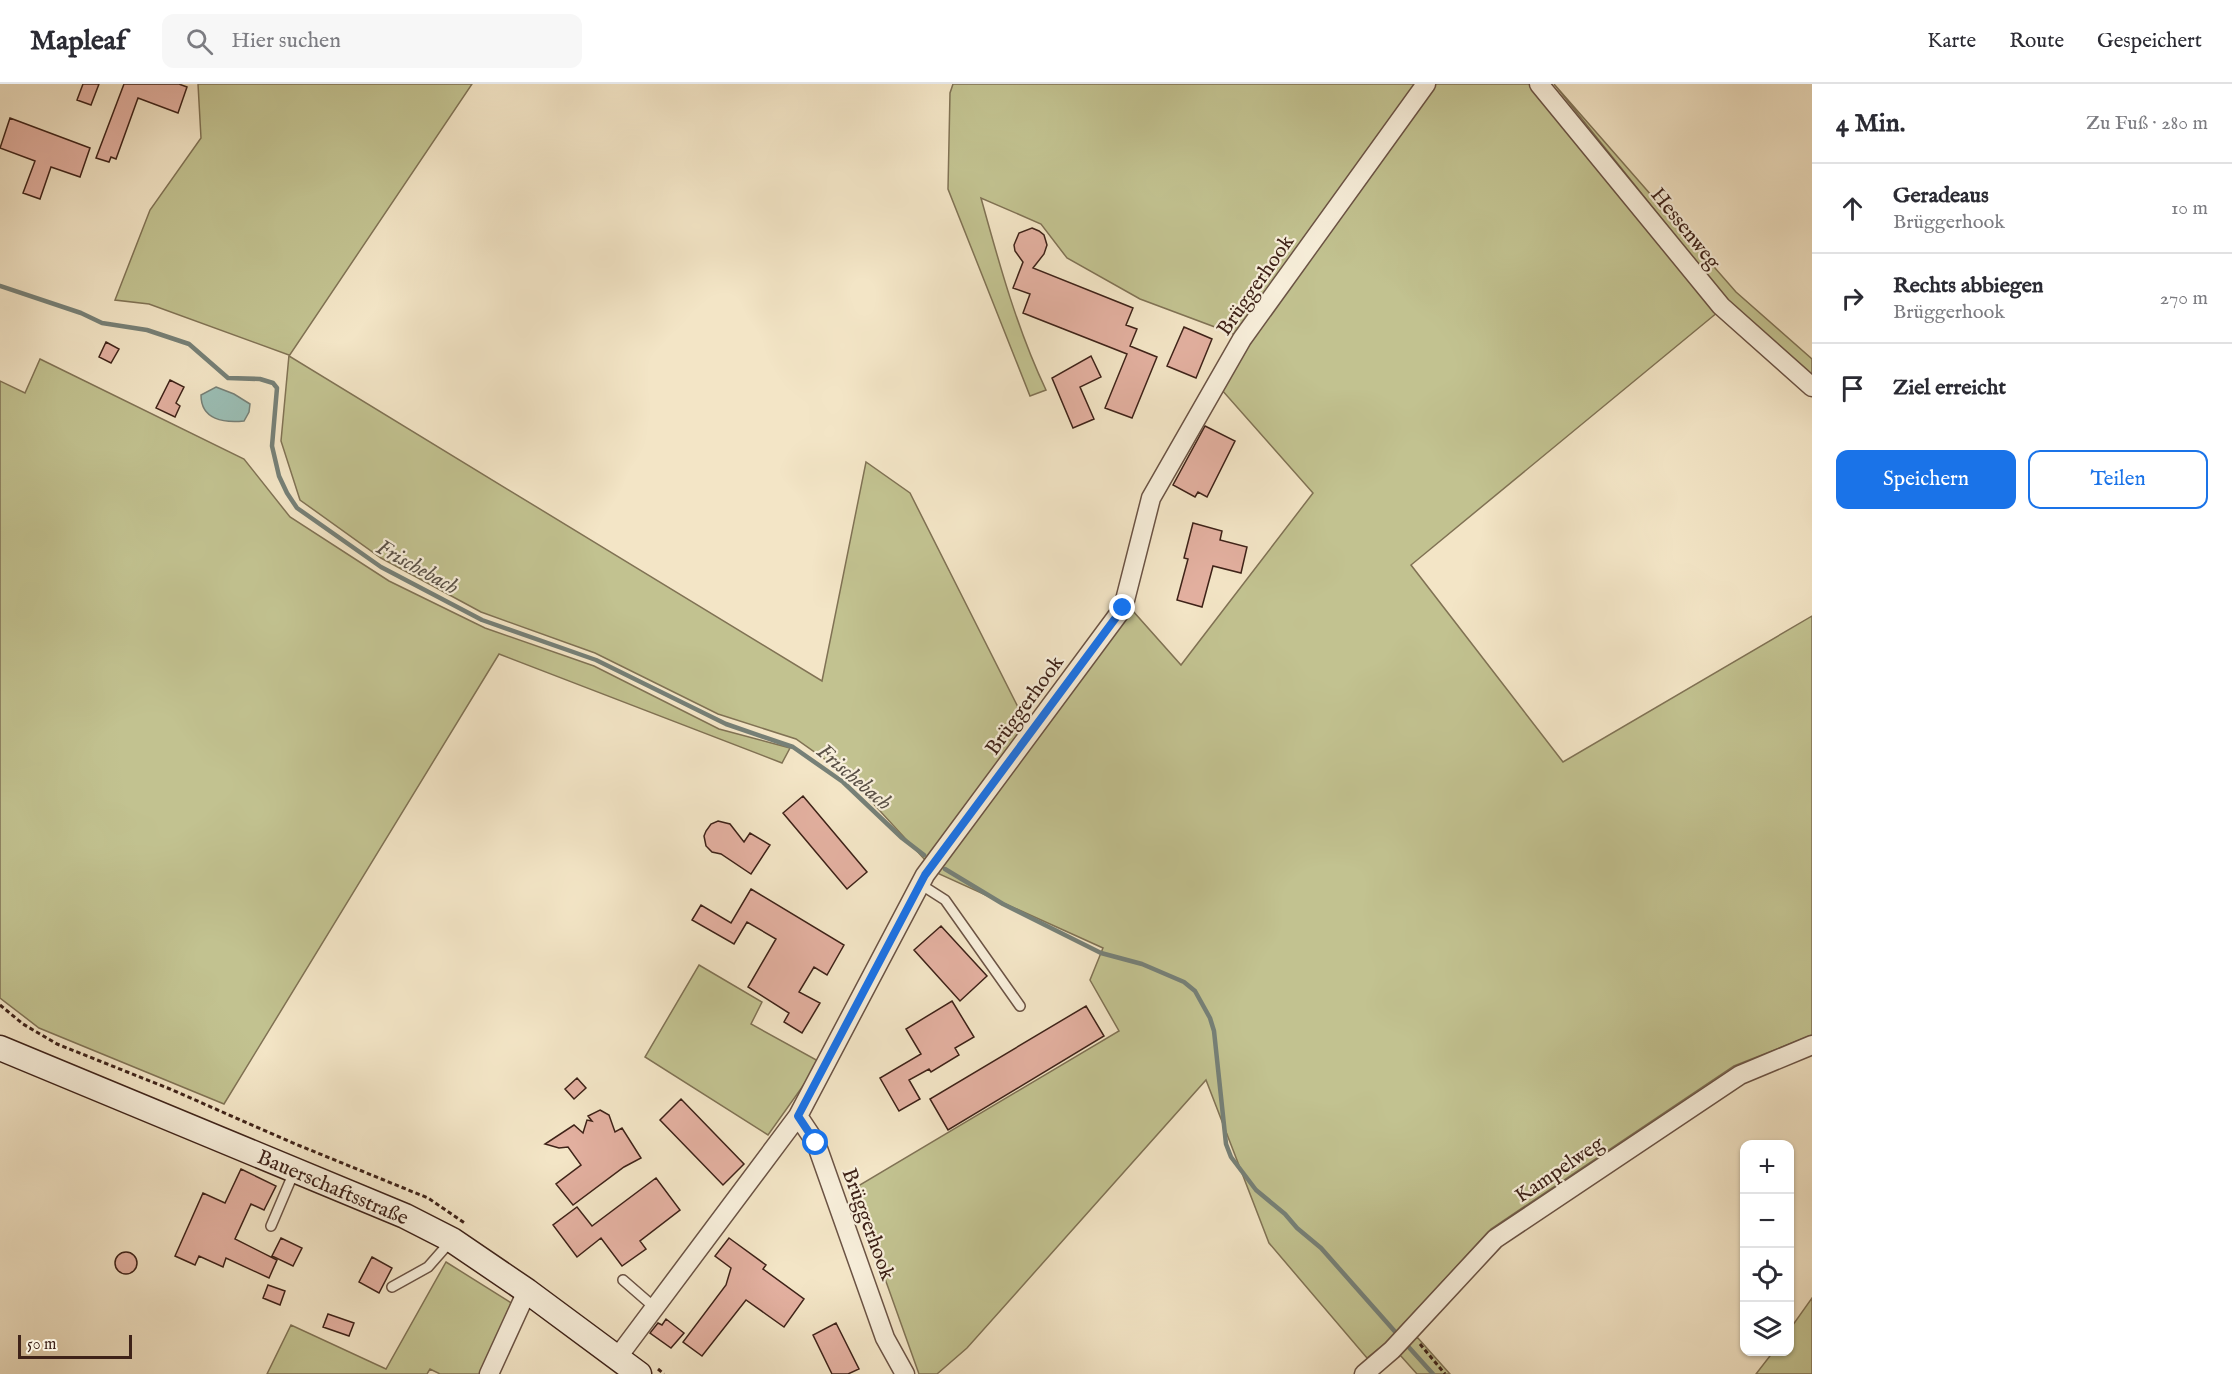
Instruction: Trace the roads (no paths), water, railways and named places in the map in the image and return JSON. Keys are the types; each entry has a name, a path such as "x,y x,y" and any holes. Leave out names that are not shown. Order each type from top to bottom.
{"street":[{"name":"Brüggerhook","path":"905,1374 885,1338 816,1143 798,1116 925,875 1123,608 1150,498 1242,339 1426,84"},
{"name":"Hessenweg","path":"1539,84 1721,306 1812,387"},
{"name":"Kampelweg","path":"1364,1374 1409,1331 1495,1239 1740,1075 1812,1045"},
{"name":"Bauerschaftsstraße","path":"0,1048 405,1216 452,1240 527,1291 639,1374"},
{"path":"617,1358 798,1116"},
{"path":"489,1374 527,1291"}],"lane":[{"path":"920,884 945,900 1020,1006"},
{"path":"271,1226 295,1170"},
{"path":"392,1287 428,1267 452,1240"},
{"path":"623,1280 654,1307"}],"water":[{"path":"216,387 250,404 244,421 222,420 209,415 202,403 201,395"}],"waterway":[{"name":"Frischebach","path":"0,286 81,313 102,323 147,330 189,344 228,378 260,379 273,383 277,388 272,446 279,476 297,508 381,567 482,620 596,660 726,724 793,747 843,782 902,838 924,855"},
{"path":"945,869 1003,904 1101,953 1142,964 1184,982 1195,991 1210,1018 1214,1031 1226,1144 1231,1157 1256,1190 1321,1248 1398,1335"},
{"path":"1405,1343 1433,1374"}]}
